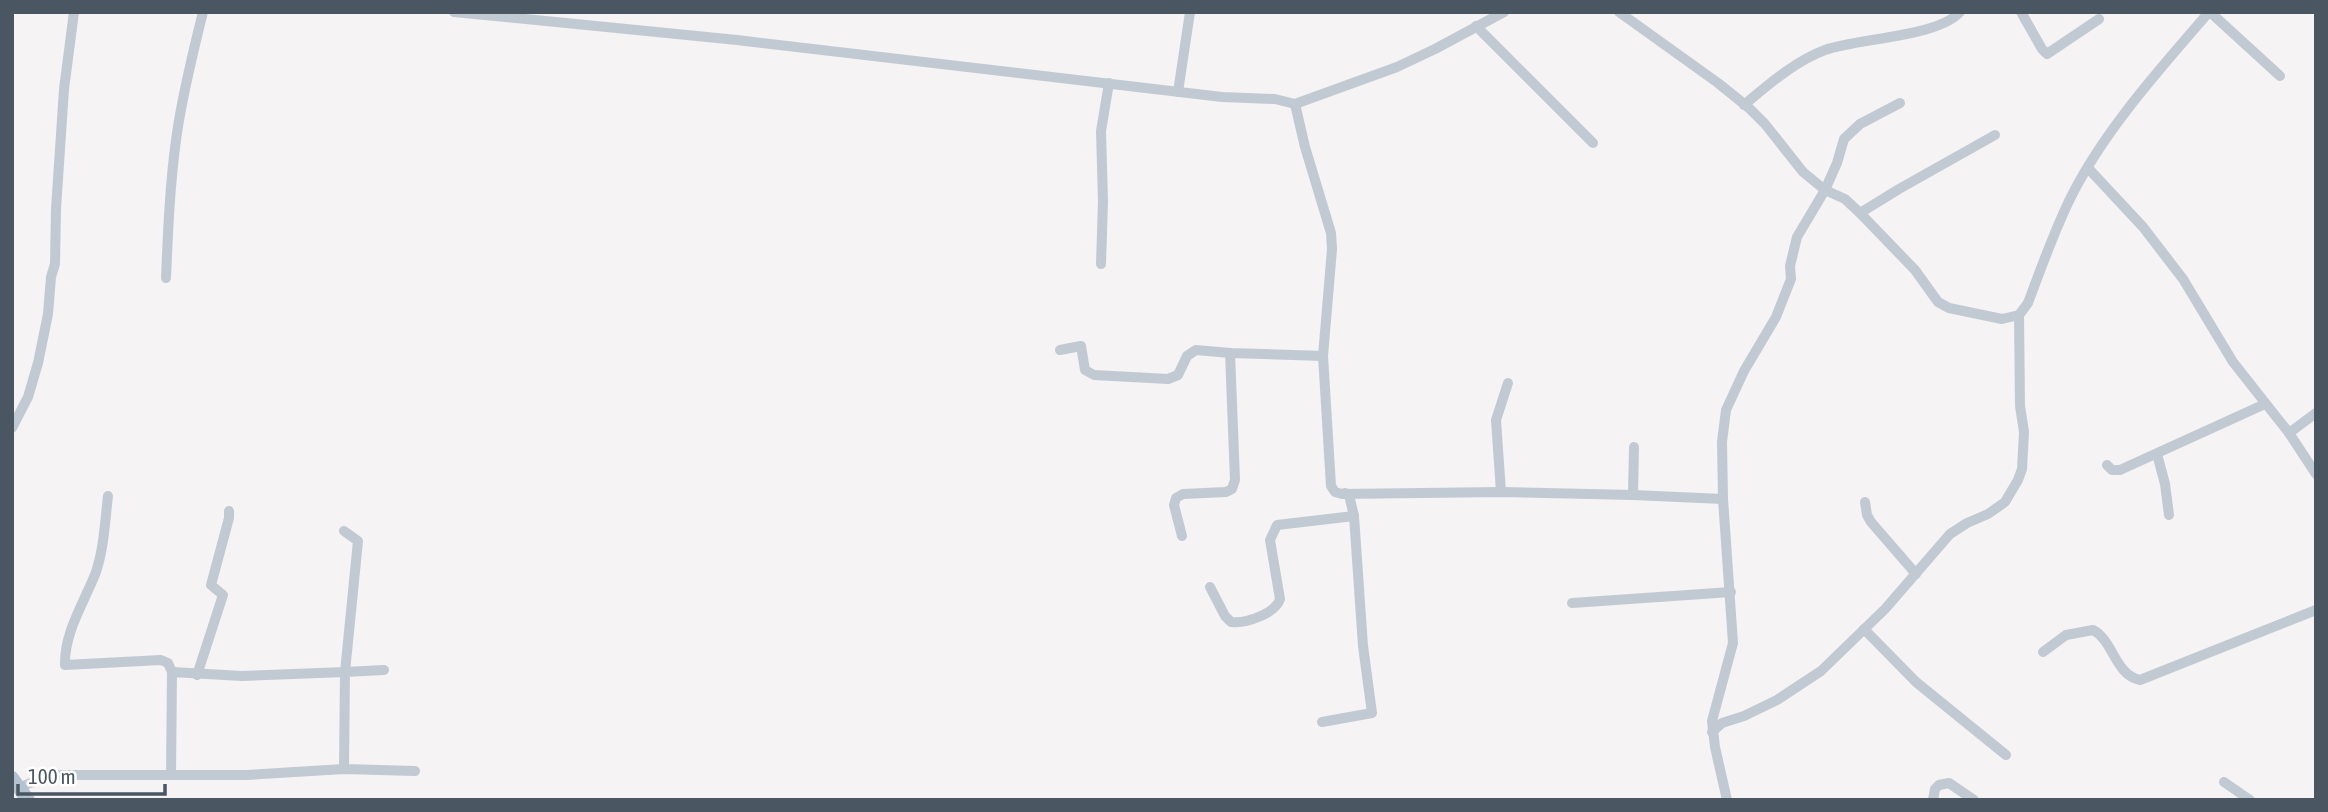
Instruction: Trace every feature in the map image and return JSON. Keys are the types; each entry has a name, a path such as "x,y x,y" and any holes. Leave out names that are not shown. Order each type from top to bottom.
{"street":[{"path":"12,428 28,397 48,314 51,277 55,264 64,89 74,12"},
{"path":"166,278 177,132 203,12"},
{"path":"454,12 517,15 1222,97 1275,99 1295,104 1397,66 1504,12"},
{"path":"1178,92 1190,12"},
{"path":"1619,12 1744,104 1765,124 1803,172 1825,190 1845,199 1860,213 1915,270 1931,296 1942,305 1998,318 2019,314"},
{"path":"1744,104 1770,83 1815,54 1833,47 1942,24 1960,12"},
{"path":"2021,12 2042,50 2047,54 2099,19"},
{"path":"1712,732 1723,723 1744,716 1791,691 1821,671 1885,609 1957,528 1988,514 2005,502 2022,470 2024,432 2020,406 2019,314 2028,303 2072,194 2088,168 2147,85 2210,12 2280,75"},
{"path":"1476,26 1592,143"},
{"path":"1101,264 1101,131 1109,83"},
{"path":"1727,800 1712,732 1714,708 1733,643 1723,499 1722,442 1726,410 1744,371 1776,317 1791,279 1790,266 1797,237 1838,163 1844,139 1850,131 1900,103"},
{"path":"1295,104 1308,159 1331,233 1323,356 1331,486 1338,494 1501,492 1723,499"},
{"path":"1860,213 1995,135"},
{"path":"2088,168 2135,218 2175,269 2234,362 2289,433 2316,474"},
{"path":"1060,350 1081,346 1085,370 1094,375 1168,379 1178,375 1192,351 1323,356"},
{"path":"1182,536 1174,505 1176,498 1183,494 1226,492 1232,489 1236,480 1230,353"},
{"path":"1501,492 1496,420 1508,383"},
{"path":"2107,465 2117,471 2265,404"},
{"path":"2289,433 2316,413"},
{"path":"1633,495 1634,447"},
{"path":"2157,454 2169,515"},
{"path":"1322,722 1372,713 1363,646 1354,516 1349,495 1345,493"},
{"path":"108,496 101,554 96,572 76,612 65,665 162,660 167,663 172,672 171,775"},
{"path":"1865,502 1871,522 1916,573"},
{"path":"197,675 223,595 211,586 229,511"},
{"path":"1210,587 1231,622 1240,622 1272,610 1280,599 1270,540 1277,526 1354,516"},
{"path":"344,531 358,541 345,672 344,769"},
{"path":"1572,603 1731,592"},
{"path":"2043,652 2066,635 2094,630 2104,637 2123,668 2134,679 2140,680 2316,610"},
{"path":"1864,628 1916,682 2006,755"},
{"path":"172,672 242,676 384,670"},
{"path":"20,788 48,775 246,775 344,769 415,771"},
{"path":"2224,782 2249,800"},
{"path":"1933,800 1935,789 1939,785 1949,783 1974,800"}]}
